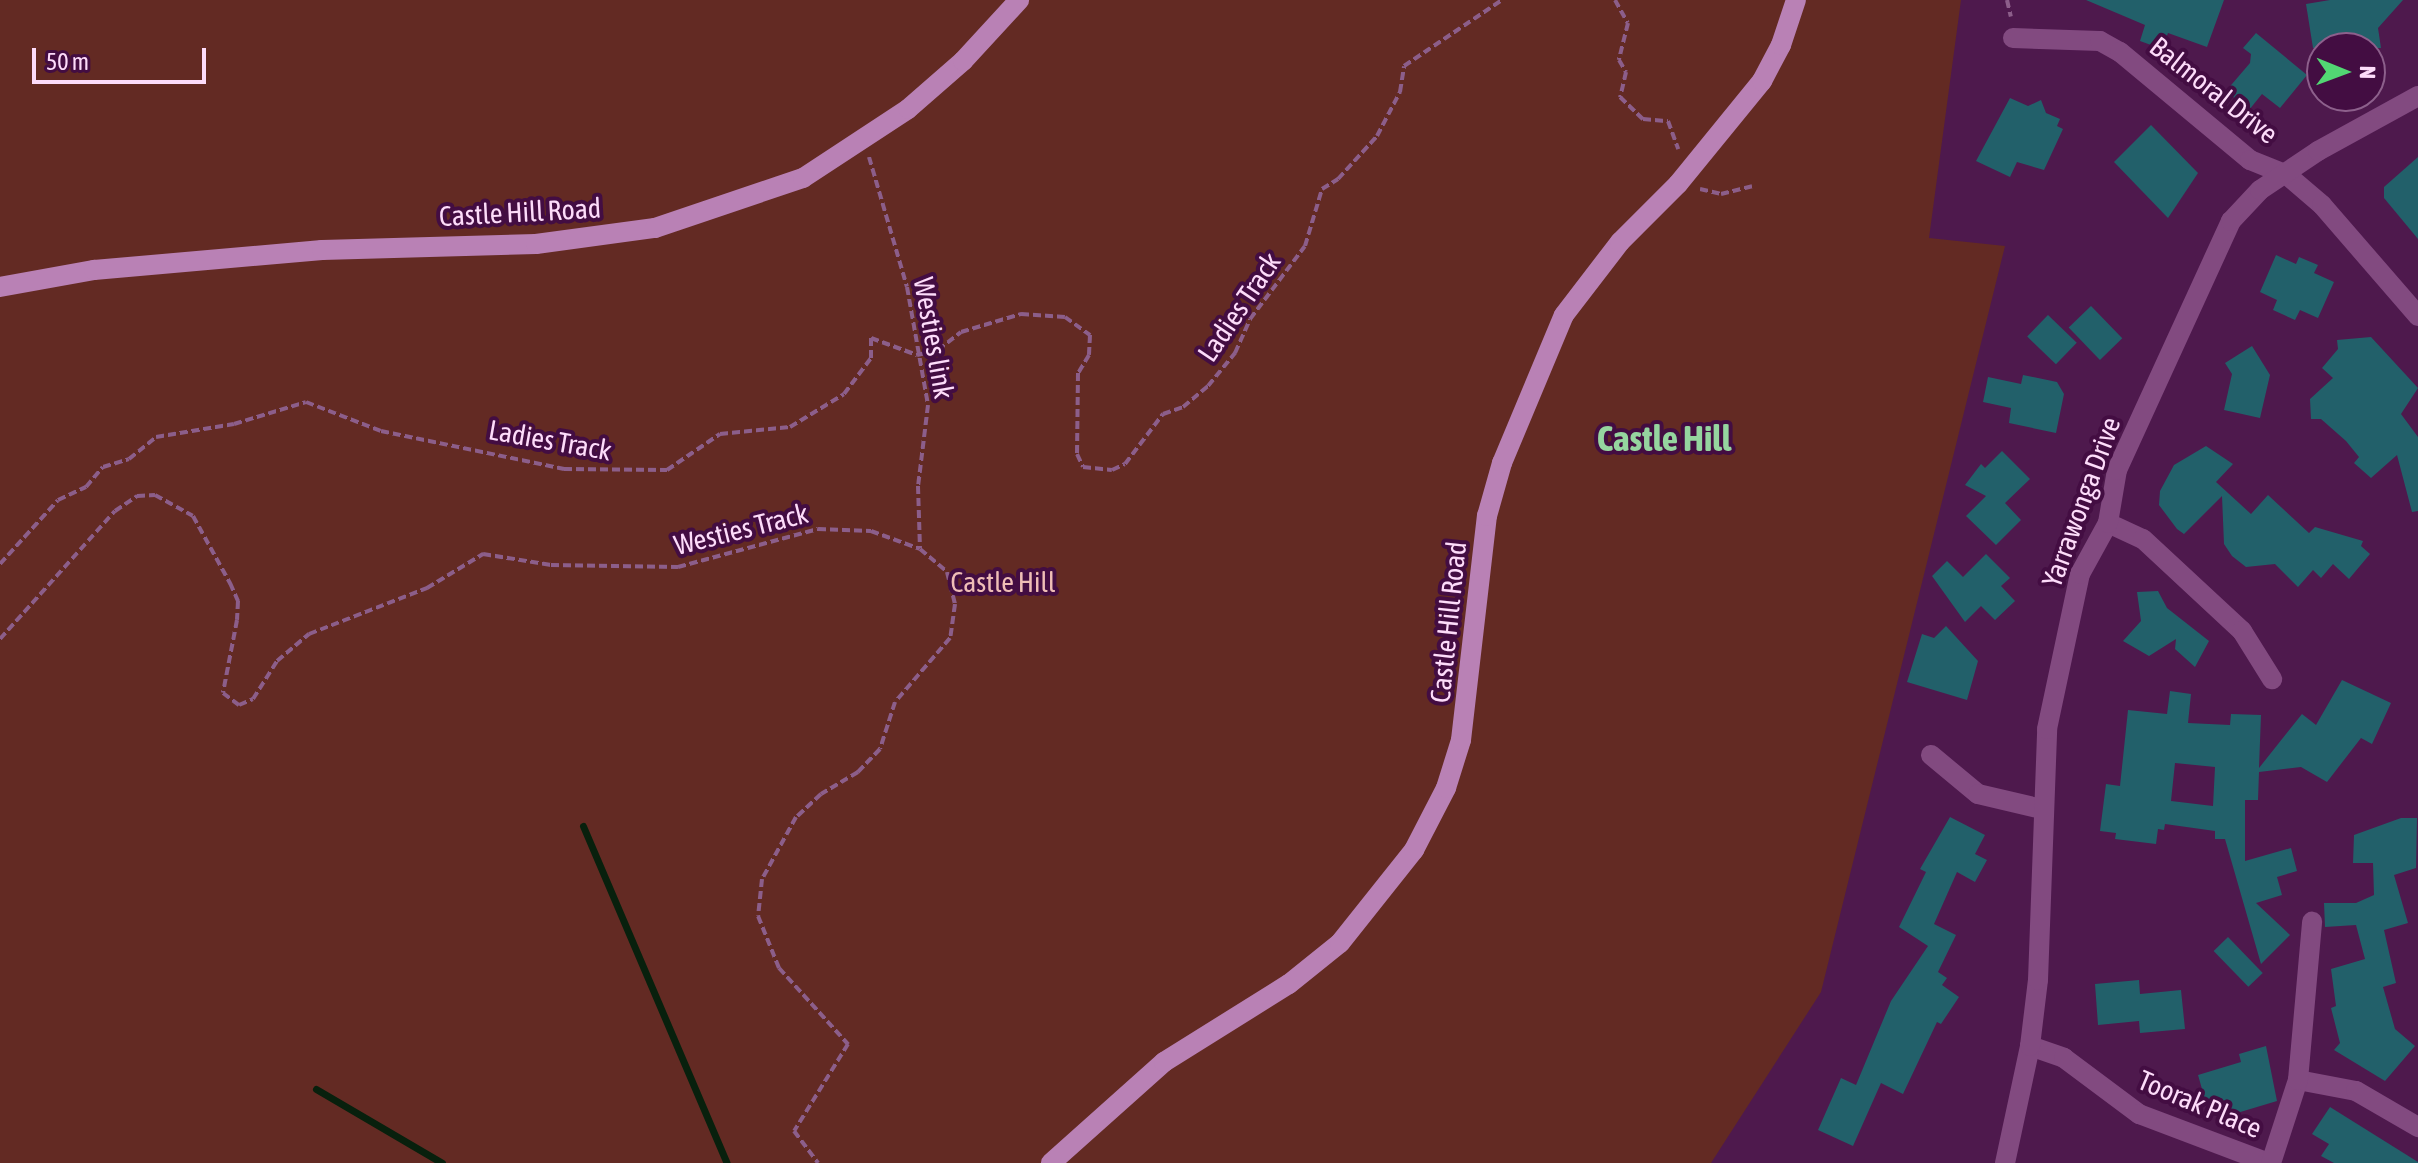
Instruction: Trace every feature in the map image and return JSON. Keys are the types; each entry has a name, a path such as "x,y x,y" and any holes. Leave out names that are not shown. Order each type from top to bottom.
{"main road":[{"name":"Castle Hill Road","path":"0,287 94,270 306,251 536,244 655,228 803,178 863,140 963,61 1019,0"},
{"name":"Castle Hill Road","path":"1051,1163 1164,1062 1289,984 1340,943 1414,850 1446,788 1461,740 1487,516 1521,412 1564,315 1620,242 1683,177 1762,81 1781,45 1796,0"}],"street":[{"name":"Balmoral Drive","path":"2013,38 2100,41 2141,66 2250,160 2287,175 2322,205 2418,316"},
{"name":"Yarrawonga Drive","path":"2005,1163 2030,1046 2038,980 2047,729 2080,574 2108,523 2117,470 2231,221 2260,190 2287,175 2318,151 2418,96"},
{"path":"2108,523 2143,539 2242,631 2272,679"},
{"path":"1931,755 1978,794 2042,809"},
{"name":"Toorak Place","path":"2030,1046 2064,1058 2139,1114 2270,1163 2298,1080 2312,922"},
{"path":"2298,1080 2356,1091 2418,1127"}],"path":[{"name":"Ladies Track","path":"0,564 58,500 86,487 103,467 129,459 156,437 234,424 306,402 381,431 564,469 667,470 720,434 790,427 844,394 871,358 871,338 917,355 938,350 961,332 1021,314 1065,317 1090,335 1089,355 1078,373 1077,454 1083,467 1112,470 1125,464 1163,414 1183,407 1208,386 1235,353 1250,319 1305,246 1322,189 1338,179 1377,136 1400,92 1404,66 1502,0"},
{"path":"1615,0 1628,23 1619,60 1626,72 1620,97 1643,119 1673,127 1683,177 1721,194 1752,186"},
{"name":"Westies link","path":"863,140 907,287 928,405 918,486 920,549"},
{"name":"Westies Track","path":"0,639 115,511 137,496 155,495 193,516 230,583 238,601 237,620 223,693 239,705 253,699 277,661 309,634 427,588 483,554 551,565 678,567 818,529 871,531 920,549 947,572 955,604 950,638 895,702 880,749 858,772 821,794 796,817 762,879 758,916 779,968 848,1044 794,1131 818,1163"}],"green space":[{"name":"Castle Hill","path":"0,0 1961,0 1929,238 2005,246 1821,992 1711,1163 0,1163"}],"building":[{"path":"2086,0 2224,0 2207,47 2168,33 2162,49 2140,41 2145,25"},
{"path":"2330,0 2403,0 2378,28 2379,32 2310,32 2306,4"},
{"path":"2256,33 2306,74 2280,108 2262,94 2249,110 2226,91 2250,63 2251,54 2243,48"},
{"path":"2010,98 2028,106 2041,100 2046,113 2060,119 2057,126 2063,129 2044,170 2017,162 2010,177 1976,161"},
{"path":"2151,125 2198,173 2168,218 2114,162"},
{"path":"2418,157 2418,239 2384,198 2384,187"},
{"path":"2276,255 2296,264 2299,257 2318,265 2314,273 2334,282 2318,318 2300,310 2295,320 2273,310 2277,300 2260,292"},
{"path":"2091,306 2122,338 2100,360 2069,328"},
{"path":"2048,315 2077,343 2056,364 2027,337"},
{"path":"2371,337 2418,388 2401,414 2418,437 2418,511 2412,512 2397,455 2371,478 2354,463 2359,457 2346,441 2321,419 2311,419 2310,399 2333,378 2322,368 2338,349 2337,340"},
{"path":"2252,346 2270,375 2260,418 2224,410 2232,374 2225,363"},
{"path":"2023,375 2057,382 2064,394 2056,433 2009,423 2011,408 1983,402 1988,377 2021,384"},
{"path":"2206,446 2233,464 2216,482 2251,514 2268,495 2309,533 2315,527 2363,541 2361,546 2370,554 2349,579 2333,564 2321,578 2313,570 2298,587 2275,564 2246,567 2232,556 2224,544 2222,496 2184,534 2159,505 2160,491 2174,465"},
{"path":"2002,451 2030,479 2005,503 2021,520 1996,545 1966,516 1986,496 1965,485 1981,464 1985,468"},
{"path":"1986,554 2010,578 2001,586 2015,601 1995,620 1981,606 1965,622 1932,576 1947,561 1963,577"},
{"path":"2158,591 2167,608 2209,641 2195,667 2175,649 2176,639 2149,656 2123,641 2141,621 2137,592"},
{"path":"1946,626 1978,661 1967,700 1907,682 1922,634 1934,638"},
{"path":"2342,680 2391,703 2372,744 2361,738 2327,782 2301,767 2259,772 2258,800 2245,800 2245,861 2291,848 2297,871 2277,877 2282,895 2256,903 2290,935 2261,964 2225,839 2215,839 2215,831 2165,824 2164,830 2158,829 2156,844 2115,839 2116,833 2100,831 2106,784 2120,786 2128,710 2167,714 2170,691 2191,694 2188,723 2230,725 2231,714 2261,715 2259,768 2302,714 2316,725","holes":["2175,763 2215,767 2213,806 2171,801"]},
{"path":"1950,817 1985,835 1975,854 1987,860 1975,882 1957,872 1934,924 1956,935 1938,972 1947,978 1942,985 1959,997 1941,1024 1937,1022 1903,1094 1881,1083 1853,1146 1818,1130 1841,1078 1856,1085 1891,1001 1928,946 1899,927 1926,872 1920,869"},
{"path":"2401,818 2417,818 2416,868 2394,875 2408,923 2384,930 2396,983 2383,987 2395,1029 2415,1046 2385,1081 2334,1050 2340,1043 2331,1008 2336,1006 2331,969 2365,959 2356,925 2325,927 2324,903 2356,903 2374,895 2373,863 2353,863 2354,835"},
{"path":"2228,937 2263,973 2248,987 2214,951"},
{"path":"2139,980 2140,994 2181,990 2185,1029 2140,1033 2139,1021 2098,1025 2095,984"},
{"path":"2266,1046 2277,1101 2227,1116 2222,1098 2206,1103 2198,1075 2241,1062 2239,1054"},
{"path":"2330,1107 2418,1163 2334,1163 2321,1156 2329,1144 2312,1134"}],"waterway":[{"path":"583,826 727,1163"},
{"path":"316,1089 442,1163"}],"district":[{"name":"Castle Hill","path":"1664,439"}]}
